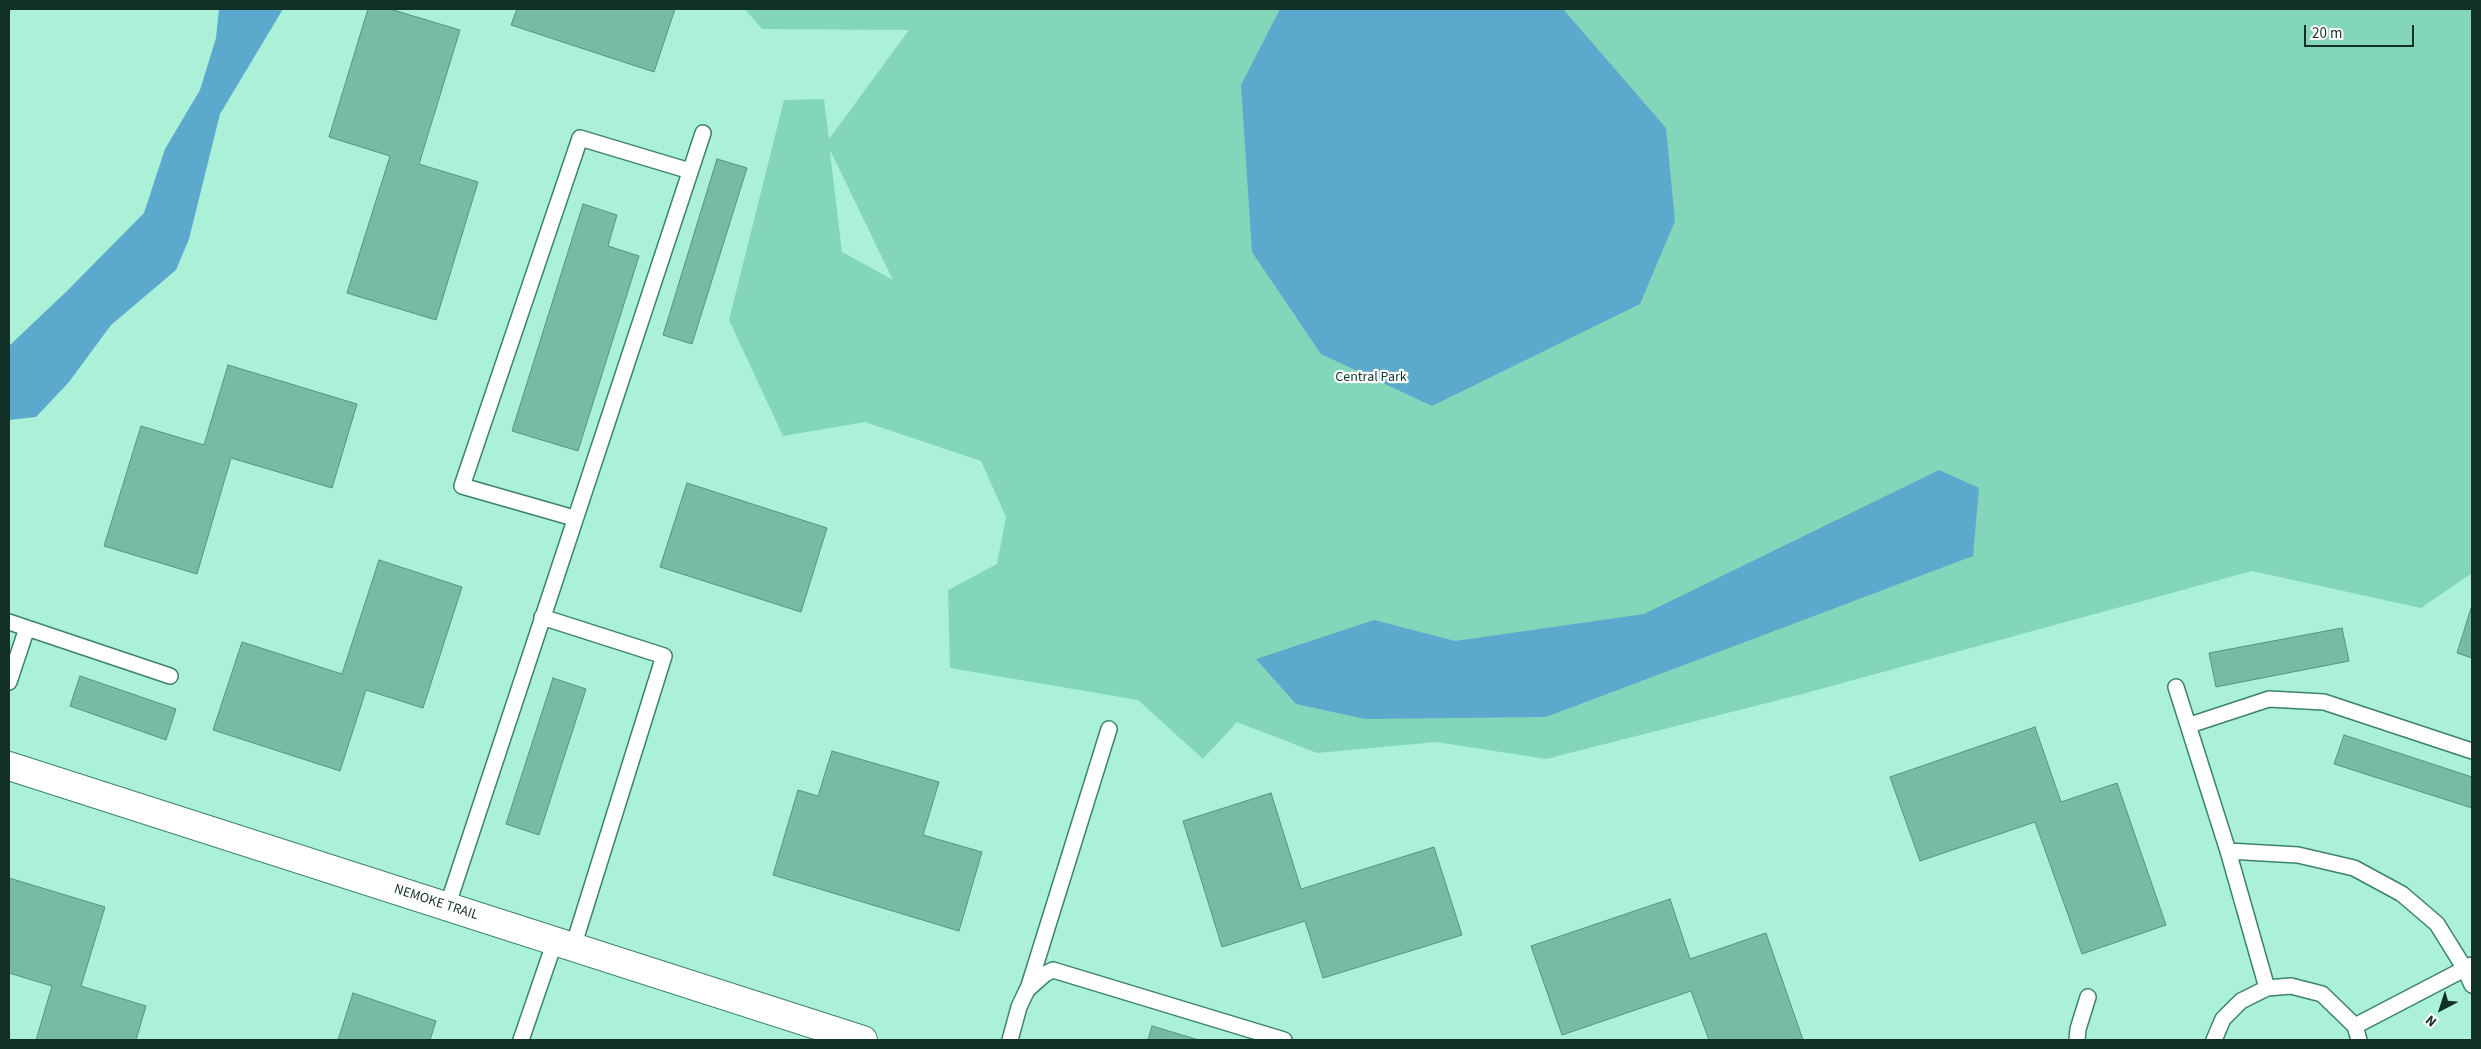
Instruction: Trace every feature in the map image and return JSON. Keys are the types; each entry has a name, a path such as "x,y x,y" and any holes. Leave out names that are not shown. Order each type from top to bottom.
{"street":[{"name":"NEMOKE TRAIL","path":"9,766 863,1040"}],"lane":[{"path":"447,907 574,518 703,133"},
{"path":"574,518 462,486 580,138 690,171"},
{"path":"521,1040 564,944 664,656 542,617"},
{"path":"9,622 170,676"},
{"path":"9,682 27,628"},
{"path":"2176,686 2190,725 2228,851 2267,988"},
{"path":"2190,725 2269,699 2324,702 2472,751"},
{"path":"1010,1040 1019,1007 1028,990 1109,729"},
{"path":"2228,851 2298,855 2354,868 2402,894 2437,924 2469,967 2472,985"},
{"path":"2214,1040 2223,1019 2241,1001 2267,988 2291,986 2322,994 2357,1033 2469,967"},
{"path":"1028,990 1045,974 1053,970 1284,1040"},
{"path":"2077,1040 2078,1029 2088,997"}],"green space":[{"name":"Central Park","path":"745,9 2472,9 2472,573 2421,608 2252,571 1806,693 1546,759 1436,742 1317,753 1237,722 1203,759 1138,700 950,668 948,590 997,564 1006,517 981,461 865,422 783,436 729,320 784,100 824,99 829,139 909,30 762,29","holes":["831,152 893,280 842,252"]}],"water":[{"path":"219,9 283,9 220,114 189,239 176,270 111,325 69,382 36,417 9,420 9,346 67,291 144,213 165,149 200,90 216,38"},
{"path":"1280,9 1563,9 1666,128 1675,221 1640,304 1432,406 1321,354 1252,252 1241,85"},
{"path":"1939,470 1979,488 1973,556 1546,717 1365,719 1296,704 1256,659 1374,620 1455,641 1644,614"}],"building":[{"path":"368,9 390,9 460,30 419,164 478,182 436,320 347,293 390,156 329,137"},
{"path":"517,9 675,9 654,72 511,25"},
{"path":"717,159 747,168 692,344 663,335"},
{"path":"583,204 617,215 608,246 639,256 578,451 512,431"},
{"path":"228,365 357,404 332,488 231,458 197,574 104,546 141,426 204,445"},
{"path":"687,483 827,528 801,612 660,567"},
{"path":"379,560 462,587 423,708 366,690 340,771 213,730 242,642 342,674"},
{"path":"2472,605 2472,658 2457,653"},
{"path":"2342,628 2349,661 2216,687 2209,653"},
{"path":"80,676 176,709 166,740 70,706"},
{"path":"553,678 586,689 539,835 506,824"},
{"path":"2035,727 2061,802 2117,783 2166,925 2082,954 2035,822 1920,861 1890,777"},
{"path":"2344,735 2472,777 2472,808 2334,764"},
{"path":"832,751 939,782 923,835 982,852 959,931 773,875 798,790 818,796"},
{"path":"1271,793 1301,889 1434,847 1462,935 1323,978 1305,921 1222,947 1183,821"},
{"path":"9,878 105,907 81,986 146,1006 136,1040 36,1040 52,986 9,973"},
{"path":"1670,899 1690,959 1766,933 1803,1040 1709,1040 1691,991 1562,1035 1531,946"},
{"path":"353,993 436,1021 430,1040 338,1040"},
{"path":"1152,1026 1199,1040 1148,1040"}]}
